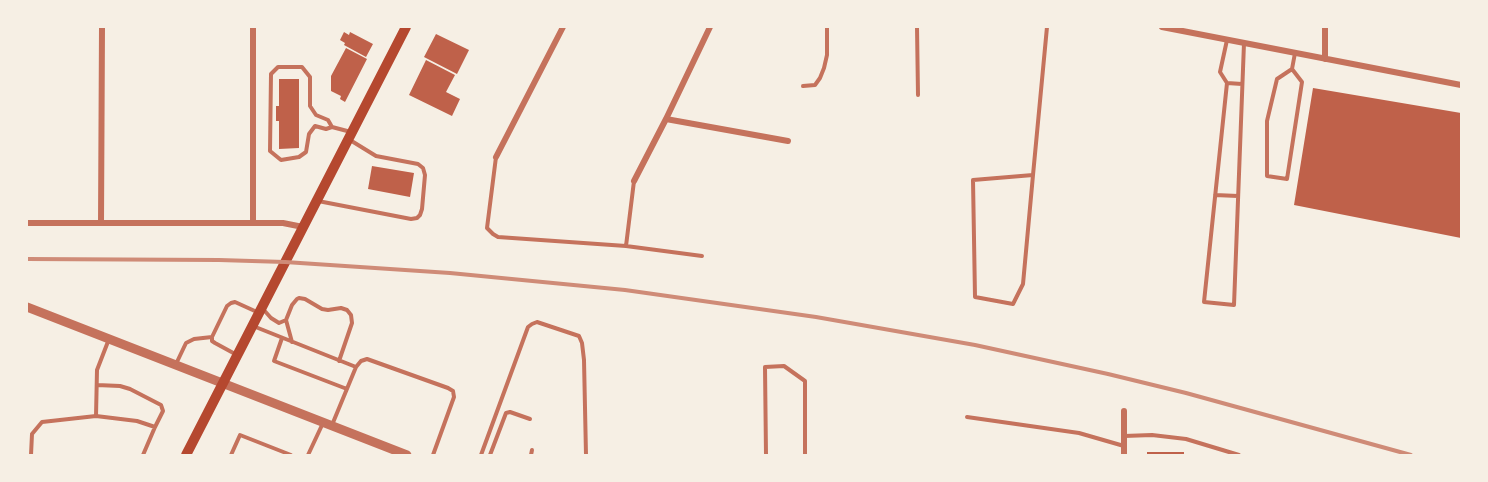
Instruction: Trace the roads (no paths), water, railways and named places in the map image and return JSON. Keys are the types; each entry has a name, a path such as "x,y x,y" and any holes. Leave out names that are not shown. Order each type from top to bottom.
{"main road":[{"path":"186,455 406,27"}],"street":[{"path":"101,223 102,27"},
{"path":"252,27 253,223"},
{"path":"496,157 563,27"},
{"path":"634,182 710,27"},
{"path":"1162,27 1461,85"},
{"path":"1325,27 1325,59"},
{"path":"666,118 788,141"},
{"path":"27,223 253,223 303,227"},
{"path":"27,307 407,455"},
{"path":"1124,411 1124,455"}],"lane":[{"path":"803,86 815,85 820,78 827,55 827,27"},
{"path":"917,27 918,95"},
{"path":"1033,175 973,180 975,297 1013,304 1023,284 1047,27"},
{"path":"1227,40 1220,72 1227,83 1204,302 1234,304 1244,43"},
{"path":"1292,69 1302,82 1287,179 1267,176 1267,121 1277,79 1292,69 1295,53"},
{"path":"317,200 411,219 417,218 422,209 425,175 423,168 418,164 376,156 350,136 332,127 328,120 316,114 310,106 310,77 302,67 278,67 271,74 270,151 281,160 298,157 306,152 309,134 315,126 326,129 332,127"},
{"path":"1227,83 1242,84"},
{"path":"496,157 487,228 498,237 626,246 702,256"},
{"path":"626,246 634,182"},
{"path":"1215,195 1238,196"},
{"path":"292,342 286,320 297,299 305,299 322,309 346,310 351,315 352,323 339,361"},
{"path":"237,356 212,341 227,306 231,303 236,302 260,310 275,321 286,320"},
{"path":"481,455 528,327 537,322 579,336 582,344 586,455"},
{"path":"253,326 356,367"},
{"path":"175,365 186,343 194,339 212,337"},
{"path":"282,338 274,361 347,389"},
{"path":"96,416 97,370 109,339"},
{"path":"308,455 347,389 356,367 361,361 367,359 453,391 454,397 433,455"},
{"path":"766,455 765,367 784,366 804,381 805,455"},
{"path":"97,385 130,388 161,405 163,411 143,455"},
{"path":"490,455 506,413 510,412 530,419"},
{"path":"31,455 32,434 42,422 96,416 137,421 155,427"},
{"path":"968,417 1079,433 1124,446"},
{"path":"231,455 240,435 291,455"},
{"path":"1124,436 1152,435 1186,439 1239,455"}],"railway":[{"path":"27,259 285,262 450,273 625,290 816,317 975,345 1108,374 1411,455"}]}
